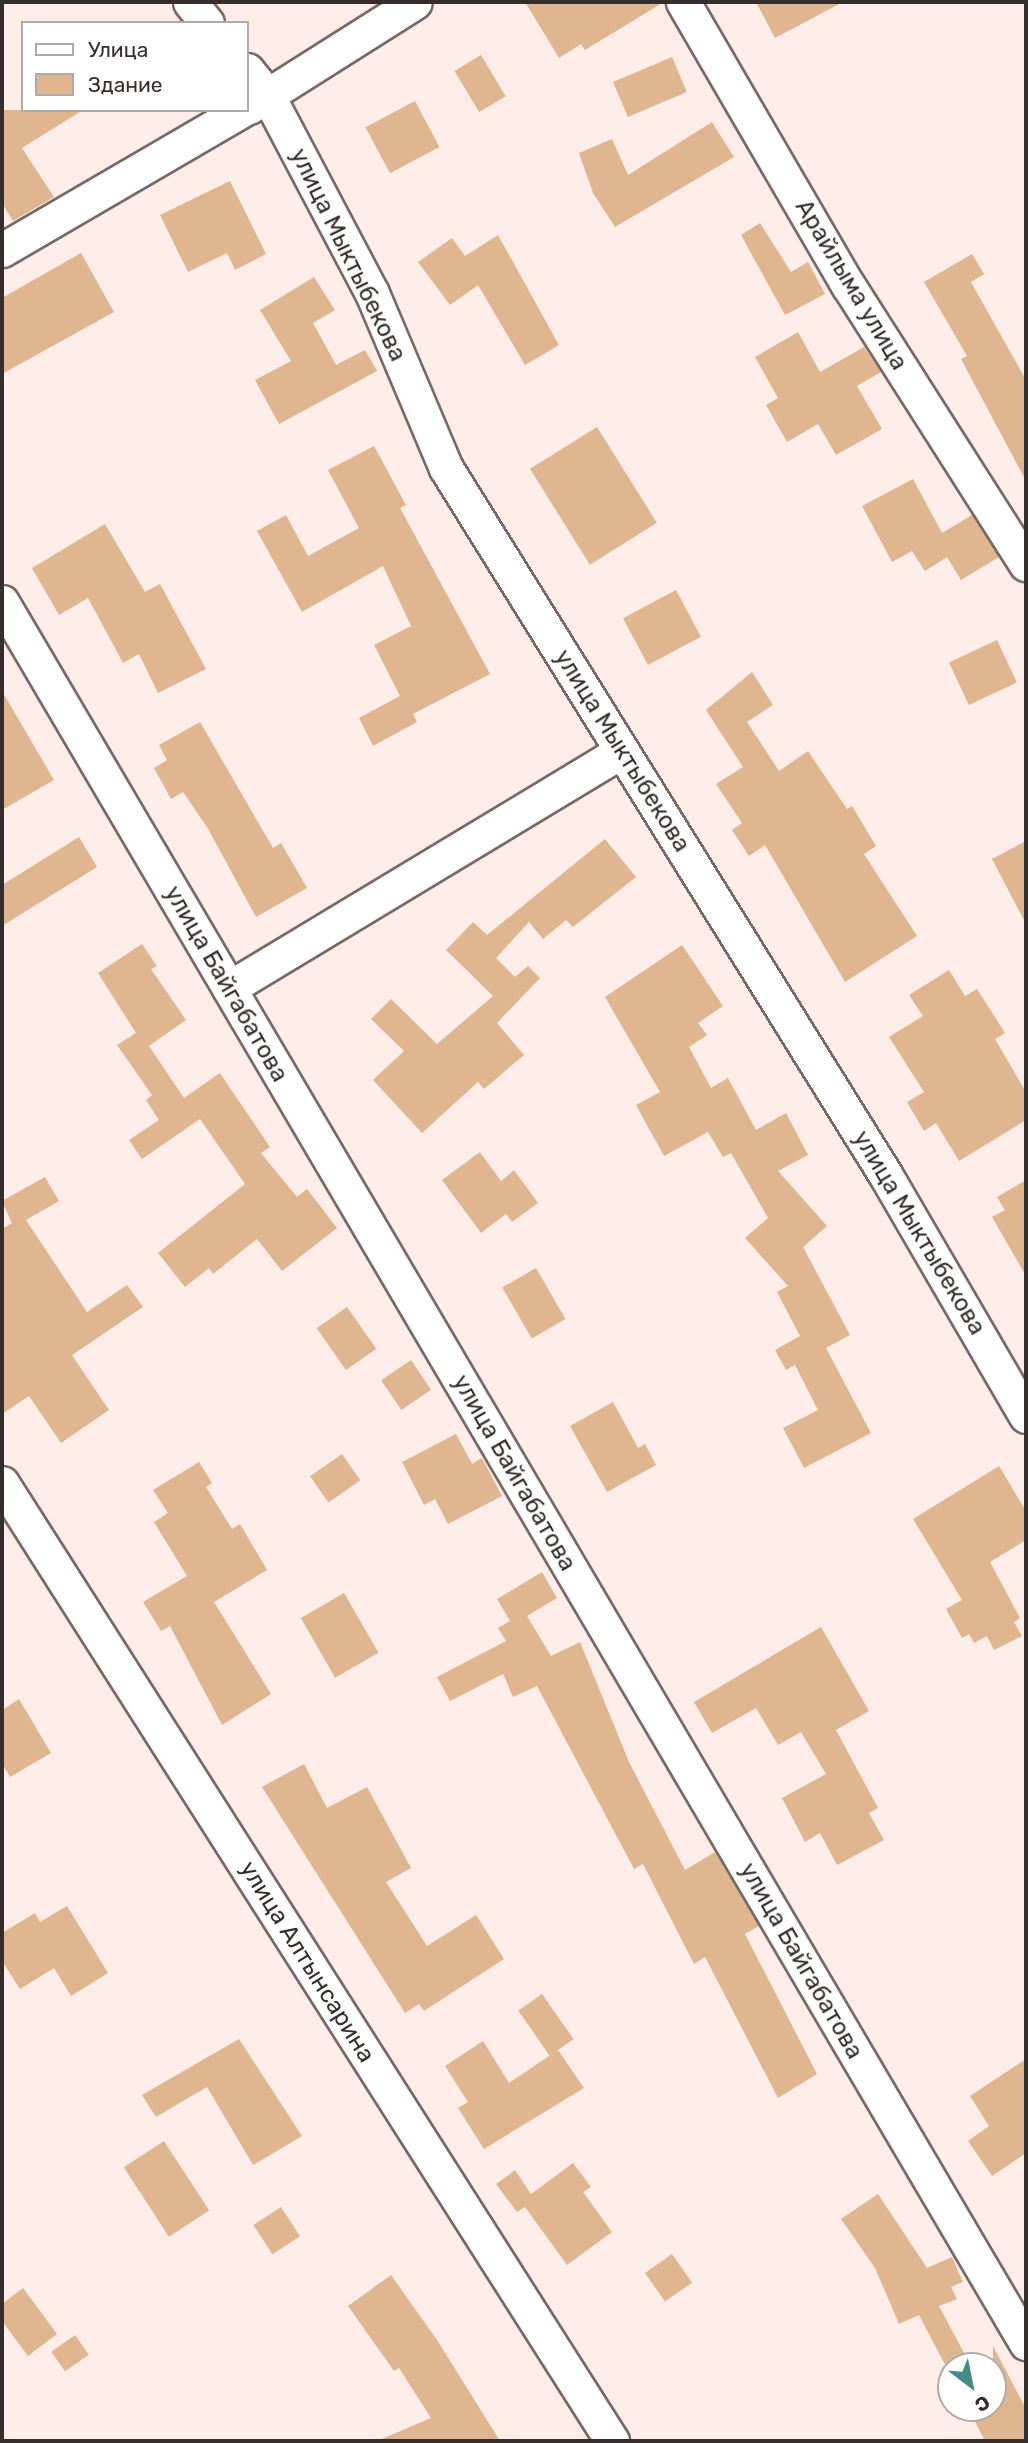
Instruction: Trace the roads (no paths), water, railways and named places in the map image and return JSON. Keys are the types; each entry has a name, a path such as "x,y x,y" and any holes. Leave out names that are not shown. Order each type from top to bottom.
{"street":[{"path":"190,2 205,21"},
{"path":"253,105 415,2"},
{"name":"Арайлыма улица","path":"683,2 848,285 1026,564"},
{"name":"улица Мыктыбекова","path":"248,76 253,105 372,293 446,468 885,1174 1026,1416"},
{"path":"2,250 241,112"},
{"name":"улица Байгабатова","path":"2,602 1026,2343"},
{"path":"229,988 622,751"},
{"name":"улица Алтынсарина","path":"2,1483 612,2441"}]}
